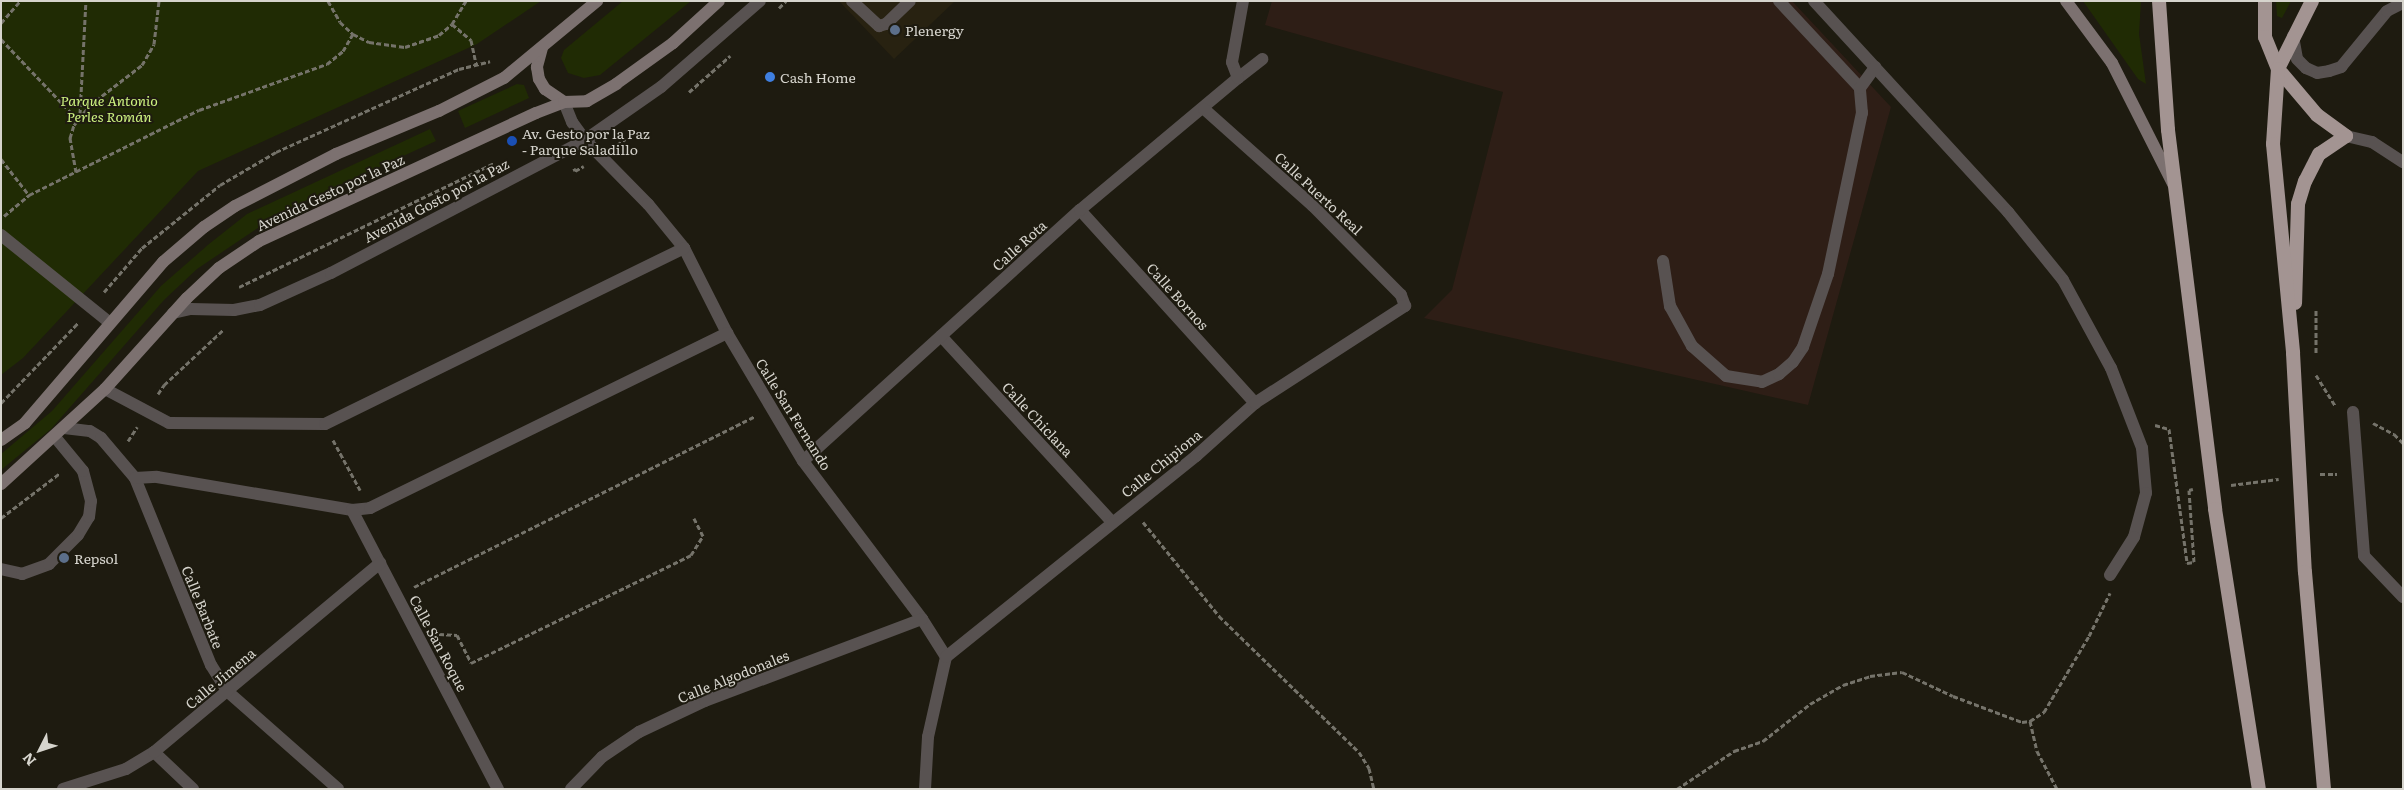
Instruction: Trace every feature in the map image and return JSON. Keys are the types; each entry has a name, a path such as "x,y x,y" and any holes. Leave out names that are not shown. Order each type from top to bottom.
{"highway":[{"path":"2158,1 2158,32 2215,509 2259,789"},
{"path":"2265,1 2265,37 2278,70 2317,115 2346,136 2319,154 2305,181 2298,204 2294,353"},
{"path":"2312,1 2293,36 2278,70 2273,108 2275,181 2294,353 2305,572 2324,789"}],"main road":[{"name":"Avenida Gesto por la Paz","path":"1,440 25,423 163,262 234,206 336,154 439,111 504,78 597,1"},
{"name":"Avenida Gesto por la Paz","path":"1,484 54,438 105,389 173,313 219,268 259,241 564,102 587,101 616,84 673,43 720,1"},
{"path":"2066,1 2112,63 2176,191"},
{"path":"544,45 538,62 539,79 549,93 564,102"}],"street":[{"name":"Avenida Gosto por la Paz","path":"173,313 191,309 234,310 260,305 331,273 585,140 661,87 760,1"},
{"path":"852,1 879,26 886,24 910,1"},
{"path":"1238,78 1232,62 1243,1"},
{"path":"1663,262 1670,306 1692,346 1726,376 1762,382 1792,362 1803,347 1828,274 1862,113 1860,88 1779,1"},
{"path":"1814,1 2008,212 2063,280 2111,368 2142,448 2146,493 2134,536 2110,575"},
{"path":"2293,36 2294,49 2302,64 2317,73 2329,71 2341,67 2387,12 2402,2"},
{"name":"Calle Rota","path":"803,461 1080,210 1262,60"},
{"path":"1860,88 1875,67"},
{"name":"Calle San Fernando","path":"564,102 572,122 585,140 648,204 684,248 727,333 803,461 922,618 946,657"},
{"name":"Calle Puerto Real","path":"1204,109 1313,206 1402,295 1405,306"},
{"path":"2346,136 2372,142 2403,162"},
{"name":"Calle Bornos","path":"1080,210 1255,402"},
{"path":"1,235 110,323"},
{"path":"105,389 169,423 325,424 684,248"},
{"name":"Calle Chipiona","path":"946,657 964,645 1112,522 1196,456 1255,402 1405,306"},
{"path":"135,478 157,477 352,510 370,508 727,333"},
{"name":"Calle Chiclana","path":"941,336 1112,522"},
{"path":"2353,412 2364,556 2403,597"},
{"name":"Calle Barbate","path":"64,428 90,431 101,438 135,478 211,665 227,691 338,789"},
{"path":"1,569 22,574 49,564 78,535 89,517 90,493 83,471 54,438"},
{"name":"Calle San Roque","path":"352,510 498,789"},
{"name":"Calle Jimena","path":"63,789 126,769 154,752 380,563"},
{"name":"Calle Algodonales","path":"571,789 602,758 647,728 705,701 922,618"},
{"path":"925,789 928,737 946,657"},
{"path":"154,752 193,789"}],"path":[{"path":"1,23 20,1"},
{"path":"76,172 70,138 80,114 86,1"},
{"path":"80,114 142,65 154,44 158,1"},
{"path":"328,1 340,22 354,34 387,47 405,48 438,35 452,24 466,1"},
{"path":"452,24 471,40 476,64"},
{"path":"1,219 29,195 199,110 327,64 343,51 354,34"},
{"path":"1,39 78,119"},
{"path":"1,158 29,195"},
{"path":"397,596 771,408"},
{"path":"325,424 370,508"},
{"path":"2169,429 2187,563 2194,562 2189,490 2199,488"},
{"path":"2317,474 2337,472 2338,481"},
{"path":"2228,485 2288,478"},
{"path":"1131,507 1219,616 1359,752 1369,768 1374,789"},
{"path":"416,632 457,635 471,663 691,554 704,536 694,518"},
{"path":"1677,789 1734,751 1763,741 1810,704 1843,685 1870,676 1902,672 1953,696 2022,722 2030,721 2044,712 2110,598 2110,575"},
{"path":"2030,721 2037,751 2057,789"}],"shaded area":[{"name":"Plenergy","path":"839,1 955,1 894,59"},
{"path":"1272,1 1792,1 1891,107 1808,405 1424,318 1452,290 1503,92 1265,25"}],"green space":[{"name":"Parque Antonio Perles Román","path":"1,1 541,1 477,44 198,171 23,358 1,375"},
{"path":"623,1 691,1 600,75 584,78 568,73 561,58 564,50"},
{"path":"2083,1 2141,1 2139,34 2146,84 2138,79"},
{"path":"2276,1 2291,1 2282,18 2277,16"},
{"path":"517,84 524,85 529,98 465,128 458,111"},
{"path":"430,129 436,141 283,211 197,269 164,300 51,429 1,470 1,454 52,411 161,286 209,244 247,214"}],"place":[{"name":"Plenergy","path":"895,30"},
{"name":"Cash Home","path":"770,77"},
{"name":"Av. Gesto por la Paz - Parque Saladillo","path":"512,141"},
{"name":"Repsol","path":"64,558"}]}
